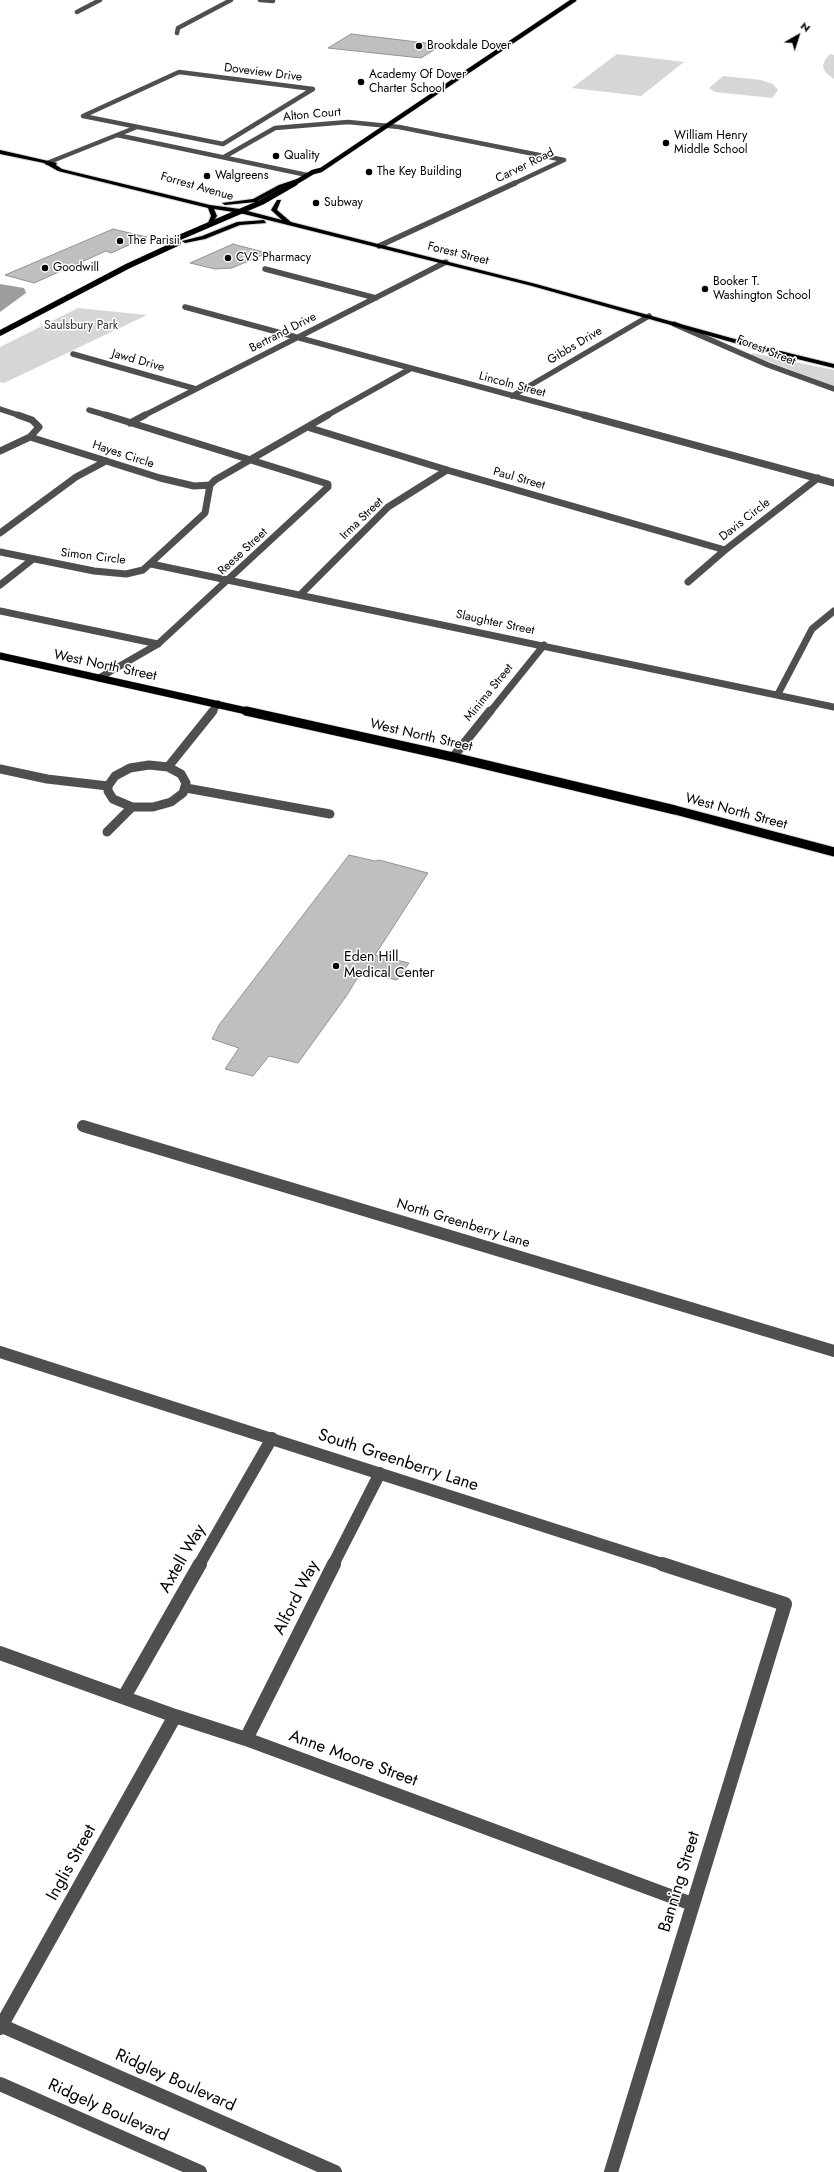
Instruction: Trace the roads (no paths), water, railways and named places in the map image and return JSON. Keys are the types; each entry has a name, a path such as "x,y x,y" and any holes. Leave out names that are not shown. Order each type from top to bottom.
{"highway":[{"name":"Forrest Avenue","path":"0,152 47,163 71,166 219,202 240,211"},
{"name":"Forrest Avenue","path":"47,163 60,170 210,207 240,211"},
{"path":"219,202 250,202 281,186 298,181"},
{"path":"279,201 274,210 291,224"},
{"path":"209,224 214,216 210,207"},
{"name":"Forest Street","path":"240,211 446,262 649,316 758,348 834,366"},
{"path":"185,241 203,238 239,223 263,222 291,224"}],"main road":[{"path":"173,244 176,239 276,195 307,175 321,170 574,0"},
{"path":"296,190 320,173 321,170"},
{"path":"0,333 173,244 185,241 250,214 279,201 286,196"},
{"name":"West North Street","path":"0,656 453,757 675,810 834,852"}],"street":[{"path":"77,12 100,0"},
{"path":"177,33 178,28 231,0"},
{"path":"260,0 273,1"},
{"name":"Doveview Drive","path":"179,72 313,89 223,144 137,127 83,116 179,72"},
{"name":"Alton Court","path":"224,157 275,128 348,122 386,125"},
{"path":"254,125 261,126"},
{"name":"Carver Road","path":"379,246 564,160 386,125"},
{"path":"47,163 137,127"},
{"path":"268,127 275,128"},
{"path":"117,135 307,175"},
{"name":"Bertrand Drive","path":"130,423 446,262"},
{"path":"265,269 376,298"},
{"name":"Lincoln Street","path":"185,307 834,483"},
{"name":"Gibbs Drive","path":"512,396 649,316"},
{"name":"Forest Street","path":"669,322 768,365 834,389"},
{"name":"Jawd Drive","path":"73,354 196,390"},
{"path":"210,485 215,480 249,460 410,369"},
{"path":"0,409 32,420 39,427 30,437 0,451"},
{"name":"Reese Street","path":"89,410 328,484 328,487 158,644 99,678"},
{"name":"Paul Street","path":"307,427 447,470 725,550"},
{"name":"Hayes Circle","path":"30,437 106,462 187,485 210,485"},
{"path":"0,533 76,477 106,462"},
{"name":"Irma Street","path":"301,594 388,508 447,470"},
{"name":"Davis Circle","path":"688,582 725,550 818,478"},
{"name":"Simon Circle","path":"0,552 94,571 126,574 143,570 205,513 210,485"},
{"path":"0,585 33,559"},
{"name":"Slaughter Street","path":"151,564 301,594 834,707"},
{"path":"0,611 158,644"},
{"path":"778,694 812,629 834,611"},
{"name":"Minima Street","path":"453,757 544,645"},
{"path":"168,767 218,704"},
{"path":"149,765 168,767 185,778 186,788 178,798 162,805 143,808 132,807 113,799 108,791 108,786 115,776 130,768 149,765"},
{"path":"0,769 47,779 108,786"},
{"path":"186,788 330,814"},
{"path":"107,832 132,807"},
{"name":"North Greenberry Lane","path":"83,1126 834,1351"},
{"name":"South Greenberry Lane","path":"0,1352 272,1438 785,1604"},
{"name":"Axtell Way","path":"124,1697 272,1438"},
{"name":"Alford Way","path":"246,1739 380,1473"},
{"name":"Banning Street","path":"611,2172 785,1604"},
{"name":"Anne Moore Street","path":"0,1653 175,1716 246,1739 692,1904"},
{"name":"Inglis Street","path":"0,2026 175,1716"},
{"name":"Ridgley Boulevard","path":"0,2026 335,2172"},
{"name":"Ridgely Boulevard","path":"0,2084 200,2172"}],"place":[{"name":"Brookdale Dover","path":"419,46"},
{"name":"Academy Of Dover Charter School","path":"361,82"},
{"name":"William Henry Middle School","path":"666,143"},
{"name":"Quality","path":"276,156"},
{"name":"The Key Building","path":"369,172"},
{"name":"Walgreens","path":"207,176"},
{"name":"Subway","path":"316,203"},
{"name":"The Parisii","path":"120,241"},
{"name":"CVS Pharmacy","path":"228,258"},
{"name":"Goodwill","path":"45,268"},
{"name":"Booker T. Washington School","path":"705,289"},
{"name":"Eden Hill Medical Center","path":"336,966"}],"park label":[{"name":"Saulsbury Park","path":"81,326"}]}
